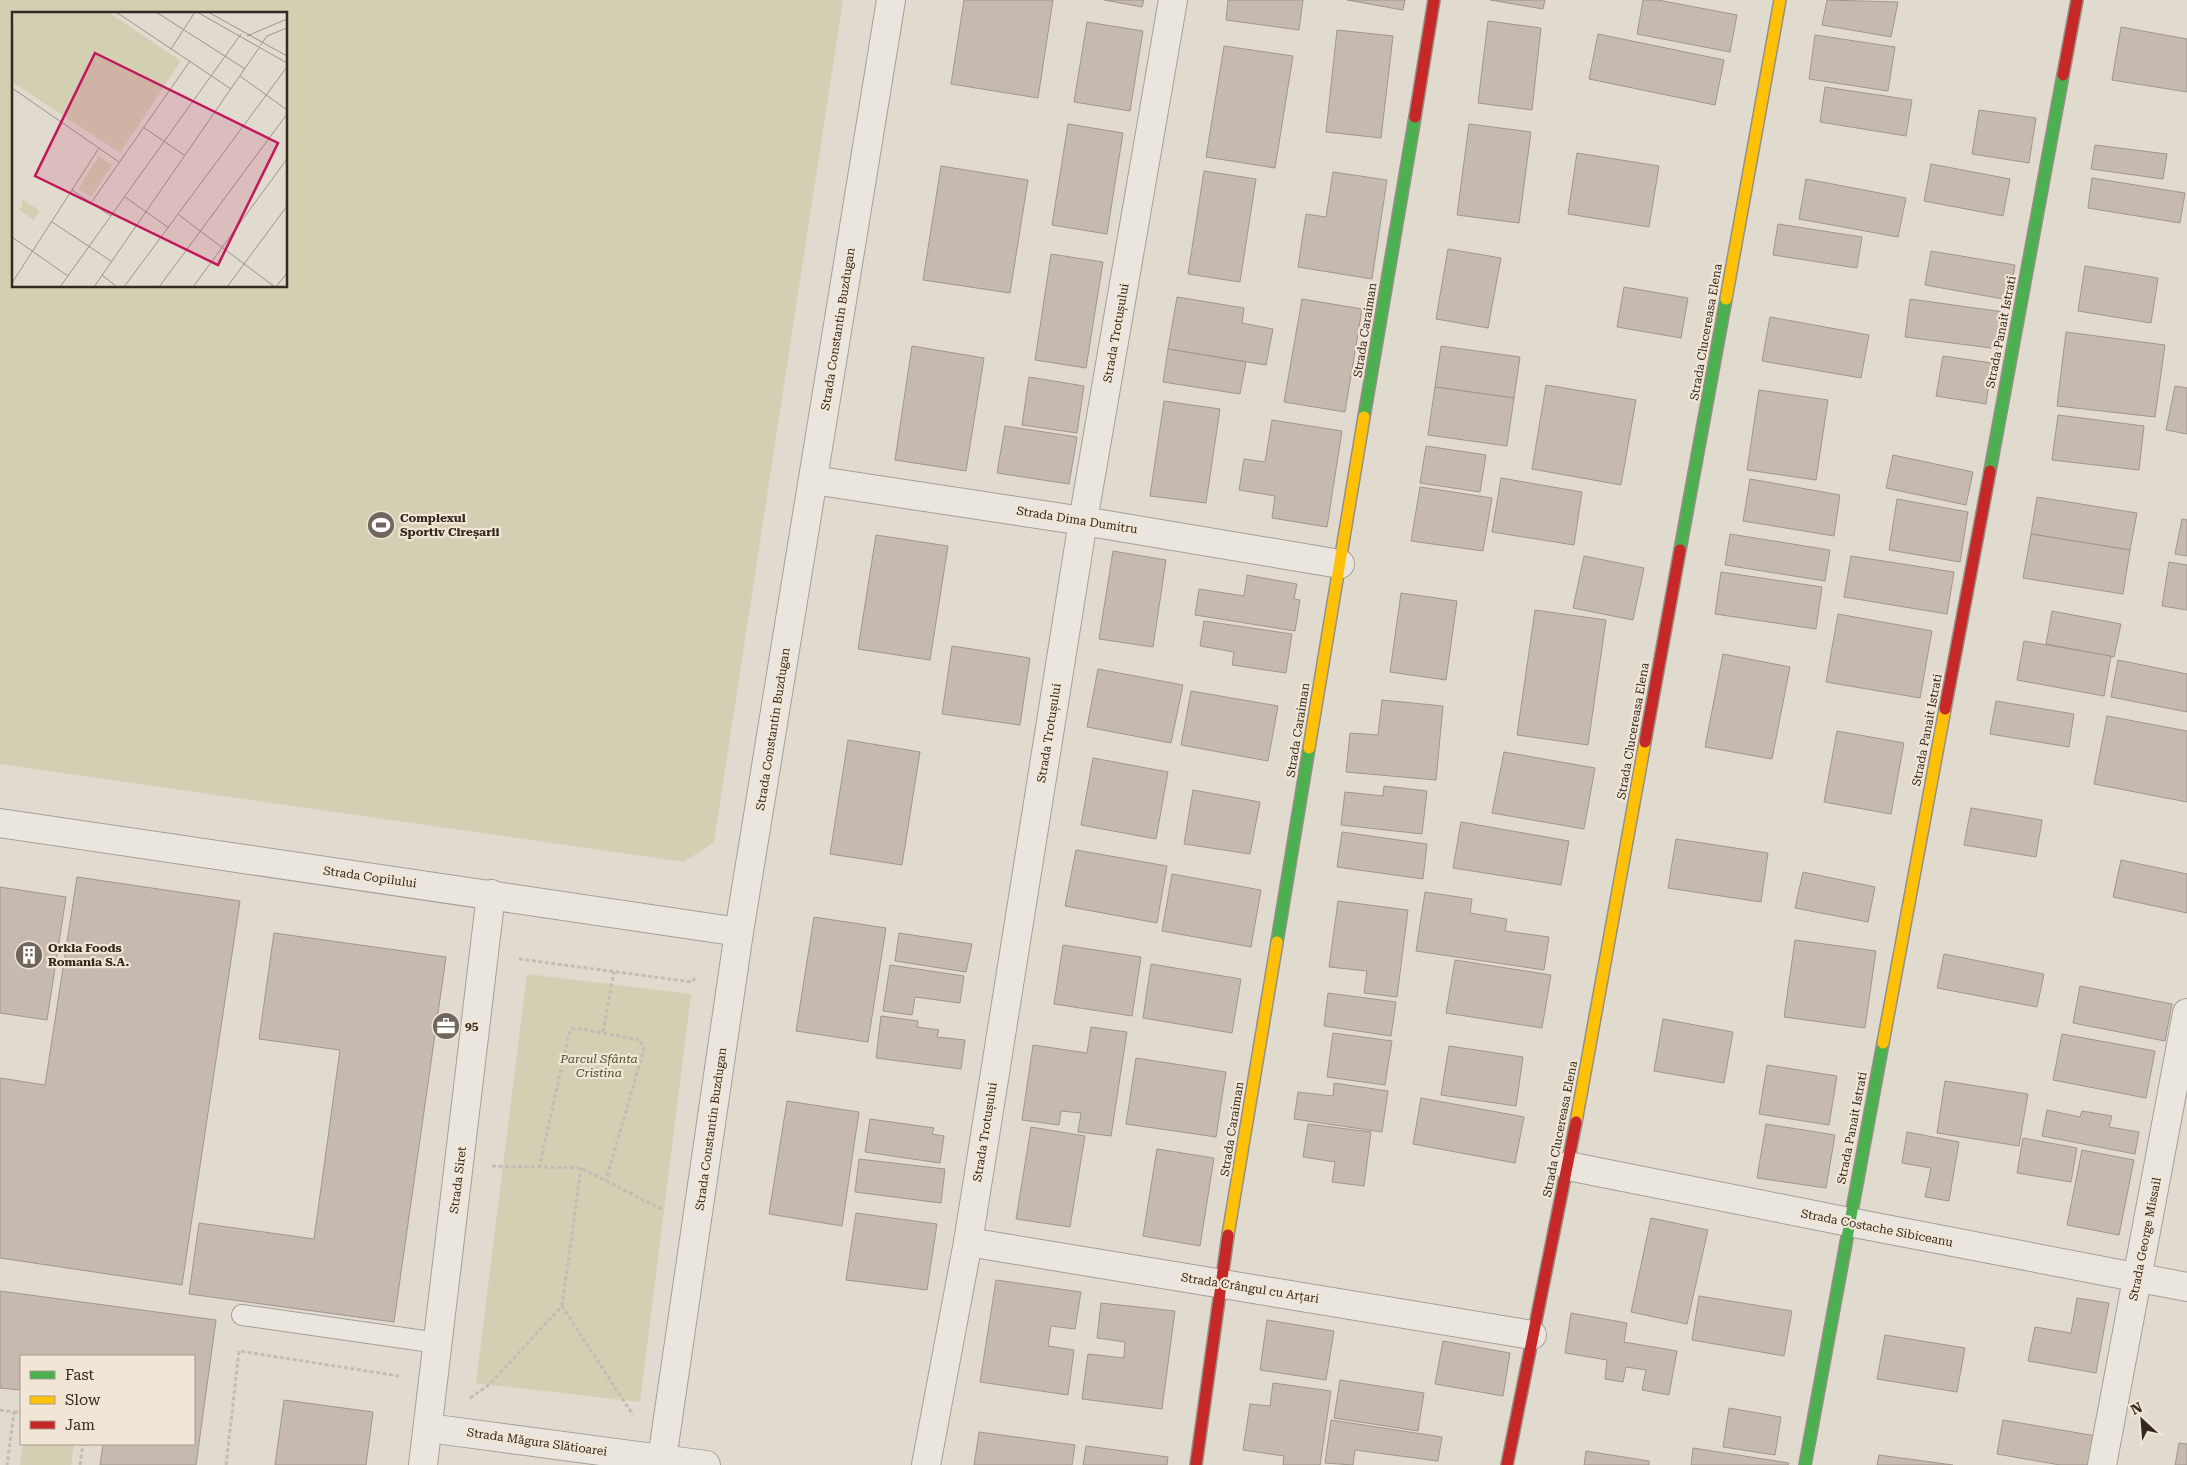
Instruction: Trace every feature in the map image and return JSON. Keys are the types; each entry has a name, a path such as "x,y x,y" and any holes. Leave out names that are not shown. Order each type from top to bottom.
{"street":[{"name":"Strada Constantin Buzdugan","path":"662,1459 739,932 891,0"},
{"name":"Strada Trotușului","path":"926,1465 968,1242 1083,521 1173,0"},
{"name":"Strada Caraiman","path":"1196,1465 1220,1283 1434,0"},
{"name":"Strada Clucereasa Elena","path":"1507,1465 1568,1166 1780,0"},
{"name":"Strada Panait Istrati","path":"1805,1465 2077,0"},
{"name":"Strada Dima Dumitru","path":"813,480 1083,521 1340,564"},
{"name":"Strada Copilului","path":"0,823 739,932"},
{"name":"Strada Siret","path":"423,1465 491,894"},
{"name":"Strada George Missail","path":"2102,1465 2187,1013"},
{"name":"Strada Costache Sibiceanu","path":"1568,1166 2187,1287"},
{"name":"Strada Crângul cu Arțari","path":"968,1242 1532,1335"},
{"name":"Strada Măgura Slătioarei","path":"428,1428 706,1465"}],"lane":[{"path":"242,1315 438,1343"}],"path":[{"path":"516,952 519,960 692,982 699,974"},
{"path":"603,1032 614,972"},
{"path":"540,1168 568,1034 576,1028 603,1032 640,1040 644,1048 606,1180"},
{"path":"460,1163 503,1168 581,1168 664,1210 698,1216"},
{"path":"428,1428 490,1384 562,1306 581,1168"},
{"path":"562,1306 662,1459"},
{"path":"226,1465 239,1351 434,1382"},
{"path":"0,1410 20,1413"},
{"path":"7,1465 14,1412"},
{"path":"80,1465 83,1445"}],"green space":[{"name":"Complexul Sportiv Cireșarii","path":"0,0 843,0 714,842 684,862 0,764"},
{"name":"Parcul Sfânta Cristina","path":"527,974 691,994 640,1402 476,1383"},
{"path":"23,1445 74,1445 71,1465 20,1465"}],"building":[{"path":"964,0 1053,0 1038,98 951,84"},
{"path":"1104,0 1144,0 1142,7"},
{"path":"1228,0 1303,0 1299,30 1226,20"},
{"path":"1347,0 1405,0 1403,10"},
{"path":"1490,0 1545,0 1543,9"},
{"path":"1643,0 1658,0 1737,15 1730,52 1637,34"},
{"path":"1827,0 1898,2 1891,37 1822,25"},
{"path":"1488,21 1541,28 1532,110 1478,103"},
{"path":"1087,22 1143,31 1130,111 1074,102"},
{"path":"2121,27 2187,39 2187,92 2112,80"},
{"path":"1337,30 1393,36 1381,138 1326,132"},
{"path":"1598,34 1724,60 1715,105 1589,79"},
{"path":"1815,35 1895,47 1888,91 1809,79"},
{"path":"1224,46 1293,56 1275,168 1206,157"},
{"path":"1825,87 1912,100 1906,136 1820,122"},
{"path":"1979,110 2036,118 2029,163 1972,154"},
{"path":"1068,124 1123,133 1107,234 1052,225"},
{"path":"1469,124 1531,132 1519,223 1457,215"},
{"path":"2095,145 2167,154 2163,179 2091,169"},
{"path":"1577,153 1659,166 1649,227 1568,214"},
{"path":"1931,164 2010,179 2003,216 1924,201"},
{"path":"941,166 1028,180 1010,293 923,280"},
{"path":"1204,171 1256,179 1240,282 1188,274"},
{"path":"1333,172 1387,180 1372,279 1298,267 1306,214 1326,217"},
{"path":"2092,178 2185,193 2180,223 2088,208"},
{"path":"1806,179 1906,198 1898,237 1799,219"},
{"path":"1778,224 1862,237 1857,268 1773,255"},
{"path":"1448,249 1501,258 1488,328 1436,319"},
{"path":"1931,251 2015,265 2009,300 1925,285"},
{"path":"1051,254 1103,262 1086,368 1035,360"},
{"path":"2085,266 2158,278 2151,323 2078,311"},
{"path":"1624,287 1688,298 1681,338 1617,327"},
{"path":"1177,297 1244,308 1242,323 1273,329 1266,365 1168,349"},
{"path":"1302,299 1362,309 1345,412 1284,402"},
{"path":"1910,299 2004,312 1999,349 1905,337"},
{"path":"1770,317 1869,335 1861,378 1762,361"},
{"path":"2066,332 2165,345 2155,417 2057,406"},
{"path":"912,346 984,358 966,471 895,460"},
{"path":"1441,346 1520,357 1514,398 1435,387"},
{"path":"1168,349 1246,362 1240,394 1163,382"},
{"path":"1943,356 1992,363 1986,404 1936,396"},
{"path":"1029,377 1084,386 1077,433 1022,425"},
{"path":"1546,385 1636,400 1621,485 1532,469"},
{"path":"2175,386 2187,388 2187,434 2166,430"},
{"path":"1435,387 1514,398 1507,446 1428,435"},
{"path":"1759,390 1828,400 1816,480 1747,470"},
{"path":"1164,401 1220,409 1206,503 1150,496"},
{"path":"2058,415 2144,426 2139,470 2052,460"},
{"path":"1272,420 1342,431 1327,527 1272,518 1275,496 1239,490 1244,459 1265,462"},
{"path":"1005,426 1077,437 1069,484 997,473"},
{"path":"1426,446 1486,455 1480,492 1420,483"},
{"path":"1893,455 1973,472 1966,505 1886,488"},
{"path":"1501,478 1582,492 1574,545 1492,532"},
{"path":"1750,479 1840,495 1834,536 1743,521"},
{"path":"1420,487 1492,498 1483,551 1411,541"},
{"path":"2037,497 2137,513 2130,550 2031,534"},
{"path":"1897,499 1968,512 1960,562 1889,550"},
{"path":"2182,519 2187,520 2187,556 2175,554"},
{"path":"1730,534 1830,550 1825,581 1725,565"},
{"path":"2031,534 2130,550 2123,594 2023,578"},
{"path":"876,535 948,546 930,660 858,649"},
{"path":"1113,551 1166,560 1153,647 1099,639"},
{"path":"1584,556 1644,568 1633,620 1573,608"},
{"path":"1851,556 1954,572 1947,614 1844,597"},
{"path":"2169,562 2187,565 2187,610 2162,606"},
{"path":"1721,572 1822,587 1816,629 1715,614"},
{"path":"1247,575 1297,584 1294,599 1300,600 1295,631 1195,615 1199,589 1244,596"},
{"path":"1401,593 1457,601 1446,680 1390,672"},
{"path":"1535,610 1606,620 1588,745 1517,735"},
{"path":"2052,611 2121,624 2114,657 2046,644"},
{"path":"1838,614 1932,631 1920,698 1826,682"},
{"path":"1204,621 1292,634 1286,673 1232,665 1234,652 1200,646"},
{"path":"2024,641 2111,656 2104,696 2017,680"},
{"path":"952,646 1030,658 1020,725 942,714"},
{"path":"1723,654 1790,667 1772,759 1705,747"},
{"path":"2118,660 2187,674 2187,712 2111,697"},
{"path":"1098,669 1183,685 1171,743 1087,727"},
{"path":"1191,691 1278,706 1268,761 1181,745"},
{"path":"1382,700 1443,706 1436,780 1346,772 1350,733 1378,735"},
{"path":"1996,701 2074,714 2069,747 1990,734"},
{"path":"2107,716 2187,731 2187,802 2094,784"},
{"path":"1837,731 1904,743 1891,814 1824,802"},
{"path":"848,740 920,752 902,865 830,854"},
{"path":"1504,752 1595,768 1584,829 1492,813"},
{"path":"1093,758 1168,772 1156,839 1081,825"},
{"path":"1384,786 1427,791 1422,834 1341,825 1345,792 1383,796"},
{"path":"1193,790 1260,802 1250,854 1184,844"},
{"path":"1971,808 2042,820 2036,857 1964,845"},
{"path":"1461,822 1569,841 1561,885 1453,868"},
{"path":"1342,832 1427,844 1423,879 1337,867"},
{"path":"1676,839 1768,853 1761,902 1668,888"},
{"path":"1076,850 1167,866 1157,923 1065,906"},
{"path":"2121,860 2187,874 2187,913 2113,897"},
{"path":"1803,872 1875,887 1868,922 1795,908"},
{"path":"1172,874 1261,890 1251,947 1162,931"},
{"path":"77,877 240,901 182,1285 0,1258 0,1078 45,1085"},
{"name":"Orkla Foods Romania S.A.","path":"0,887 66,897 47,1020 0,1013"},
{"path":"1425,892 1472,899 1470,913 1507,919 1505,931 1549,937 1544,970 1416,951"},
{"path":"1338,901 1408,910 1397,997 1364,993 1367,971 1329,967"},
{"path":"814,917 886,928 868,1042 796,1031"},
{"path":"274,933 446,957 394,1322 189,1294 199,1223 314,1239 340,1050 259,1039"},
{"path":"899,933 972,944 966,972 895,961"},
{"path":"1795,940 1876,951 1865,1028 1784,1017"},
{"path":"1063,945 1141,957 1132,1016 1054,1004"},
{"path":"1944,954 2044,974 2037,1007 1937,988"},
{"path":"1455,960 1551,975 1542,1028 1446,1013"},
{"path":"1151,964 1241,979 1232,1033 1143,1018"},
{"path":"890,965 964,976 960,1003 915,997 912,1015 883,1011"},
{"path":"2080,986 2172,1004 2165,1041 2073,1023"},
{"path":"1328,993 1396,1002 1391,1036 1324,1026"},
{"path":"881,1016 918,1021 917,1027 939,1030 937,1037 965,1040 961,1069 876,1058"},
{"path":"1663,1019 1733,1032 1724,1083 1654,1071"},
{"path":"1091,1027 1127,1032 1111,1136 1078,1132 1081,1113 1061,1111 1059,1125 1022,1120 1033,1045 1087,1053"},
{"path":"1333,1033 1392,1041 1385,1085 1327,1077"},
{"path":"2062,1034 2155,1051 2146,1098 2053,1080"},
{"path":"1449,1046 1523,1057 1516,1106 1441,1095"},
{"path":"1136,1058 1226,1072 1216,1137 1126,1124"},
{"path":"1767,1065 1837,1076 1829,1125 1759,1114"},
{"path":"1945,1081 2028,1094 2019,1146 1937,1133"},
{"path":"1334,1083 1388,1091 1382,1132 1294,1119 1298,1092 1333,1096"},
{"path":"1421,1098 1524,1117 1515,1163 1413,1144"},
{"path":"787,1101 859,1112 842,1226 769,1214"},
{"path":"2047,1110 2080,1117 2082,1111 2112,1116 2109,1127 2139,1132 2135,1154 2042,1136"},
{"path":"870,1119 934,1128 932,1134 944,1136 940,1163 865,1152"},
{"path":"1308,1124 1371,1132 1364,1186 1332,1182 1335,1162 1303,1157"},
{"path":"1766,1124 1835,1135 1826,1188 1757,1178"},
{"path":"1031,1127 1085,1136 1070,1227 1016,1219"},
{"path":"1907,1132 1959,1142 1949,1201 1925,1197 1931,1168 1902,1163"},
{"path":"2023,1138 2077,1148 2071,1182 2017,1173"},
{"path":"1157,1149 1214,1158 1200,1246 1143,1236"},
{"path":"2082,1150 2134,1160 2119,1235 2067,1225"},
{"path":"859,1159 945,1169 941,1203 855,1192"},
{"path":"856,1213 937,1224 927,1290 846,1280"},
{"path":"1651,1218 1708,1230 1687,1324 1631,1312"},
{"path":"996,1280 1081,1292 1075,1329 1051,1326 1048,1346 1074,1350 1068,1395 980,1382"},
{"path":"0,1291 216,1320 196,1465 100,1465 103,1445 195,1445 195,1355 20,1355 20,1390 0,1388"},
{"path":"1699,1296 1792,1311 1784,1356 1692,1340"},
{"path":"2077,1298 2109,1303 2096,1373 2028,1361 2035,1327 2071,1333"},
{"path":"1101,1303 1175,1311 1162,1409 1082,1399 1088,1354 1124,1358 1125,1342 1097,1338"},
{"path":"1571,1313 1627,1323 1624,1342 1677,1351 1669,1395 1642,1390 1646,1370 1626,1367 1623,1382 1605,1379 1607,1360 1565,1353"},
{"path":"1267,1320 1334,1331 1326,1380 1260,1370"},
{"path":"1885,1335 1965,1348 1957,1392 1877,1379"},
{"path":"1443,1341 1510,1353 1503,1396 1435,1384"},
{"path":"1340,1380 1424,1393 1418,1431 1334,1418"},
{"path":"1273,1383 1331,1391 1320,1465 1283,1465 1284,1456 1243,1450 1250,1404 1270,1406"},
{"path":"284,1400 373,1412 366,1465 275,1465"},
{"path":"1729,1408 1781,1417 1775,1455 1723,1447"},
{"path":"1331,1420 1442,1437 1438,1461 1355,1450 1353,1465 1325,1463"},
{"path":"2003,1420 2096,1436 2091,1465 2060,1465 1997,1454"},
{"path":"979,1432 1075,1445 1072,1465 974,1465"},
{"path":"2179,1443 2187,1444 2187,1465 2175,1465"},
{"path":"1086,1446 1168,1457 1167,1465 1083,1465"},
{"path":"1693,1448 1789,1463 1788,1465 1691,1465"},
{"path":"1586,1451 1649,1461 1649,1465 1584,1465"},
{"path":"1879,1455 1953,1465 1877,1465"}],"traffic: fast":[{"path":"1990,471 2063,75"},
{"path":"1364,417 1415,117"},
{"path":"1680,550 1726,299"},
{"path":"1277,942 1309,748"},
{"path":"1805,1465 1883,1043"}],"traffic: slow":[{"path":"1726,299 1780,0"},
{"path":"1309,748 1364,417"},
{"path":"1883,1043 1945,709"},
{"path":"1576,1122 1645,742"},
{"path":"1228,1235 1277,942"}],"traffic: jam":[{"path":"1415,117 1434,0"},
{"path":"2063,75 2077,0"},
{"path":"1945,709 1990,471"},
{"path":"1645,742 1680,550"},
{"path":"1507,1465 1576,1122"},
{"path":"1196,1465 1228,1235"}],"place":[{"name":"Complexul Sportiv Cireșarii","path":"381,525"},
{"name":"Orkla Foods Romania S.A.","path":"29,955"},
{"name":"95","path":"446,1026"}]}
